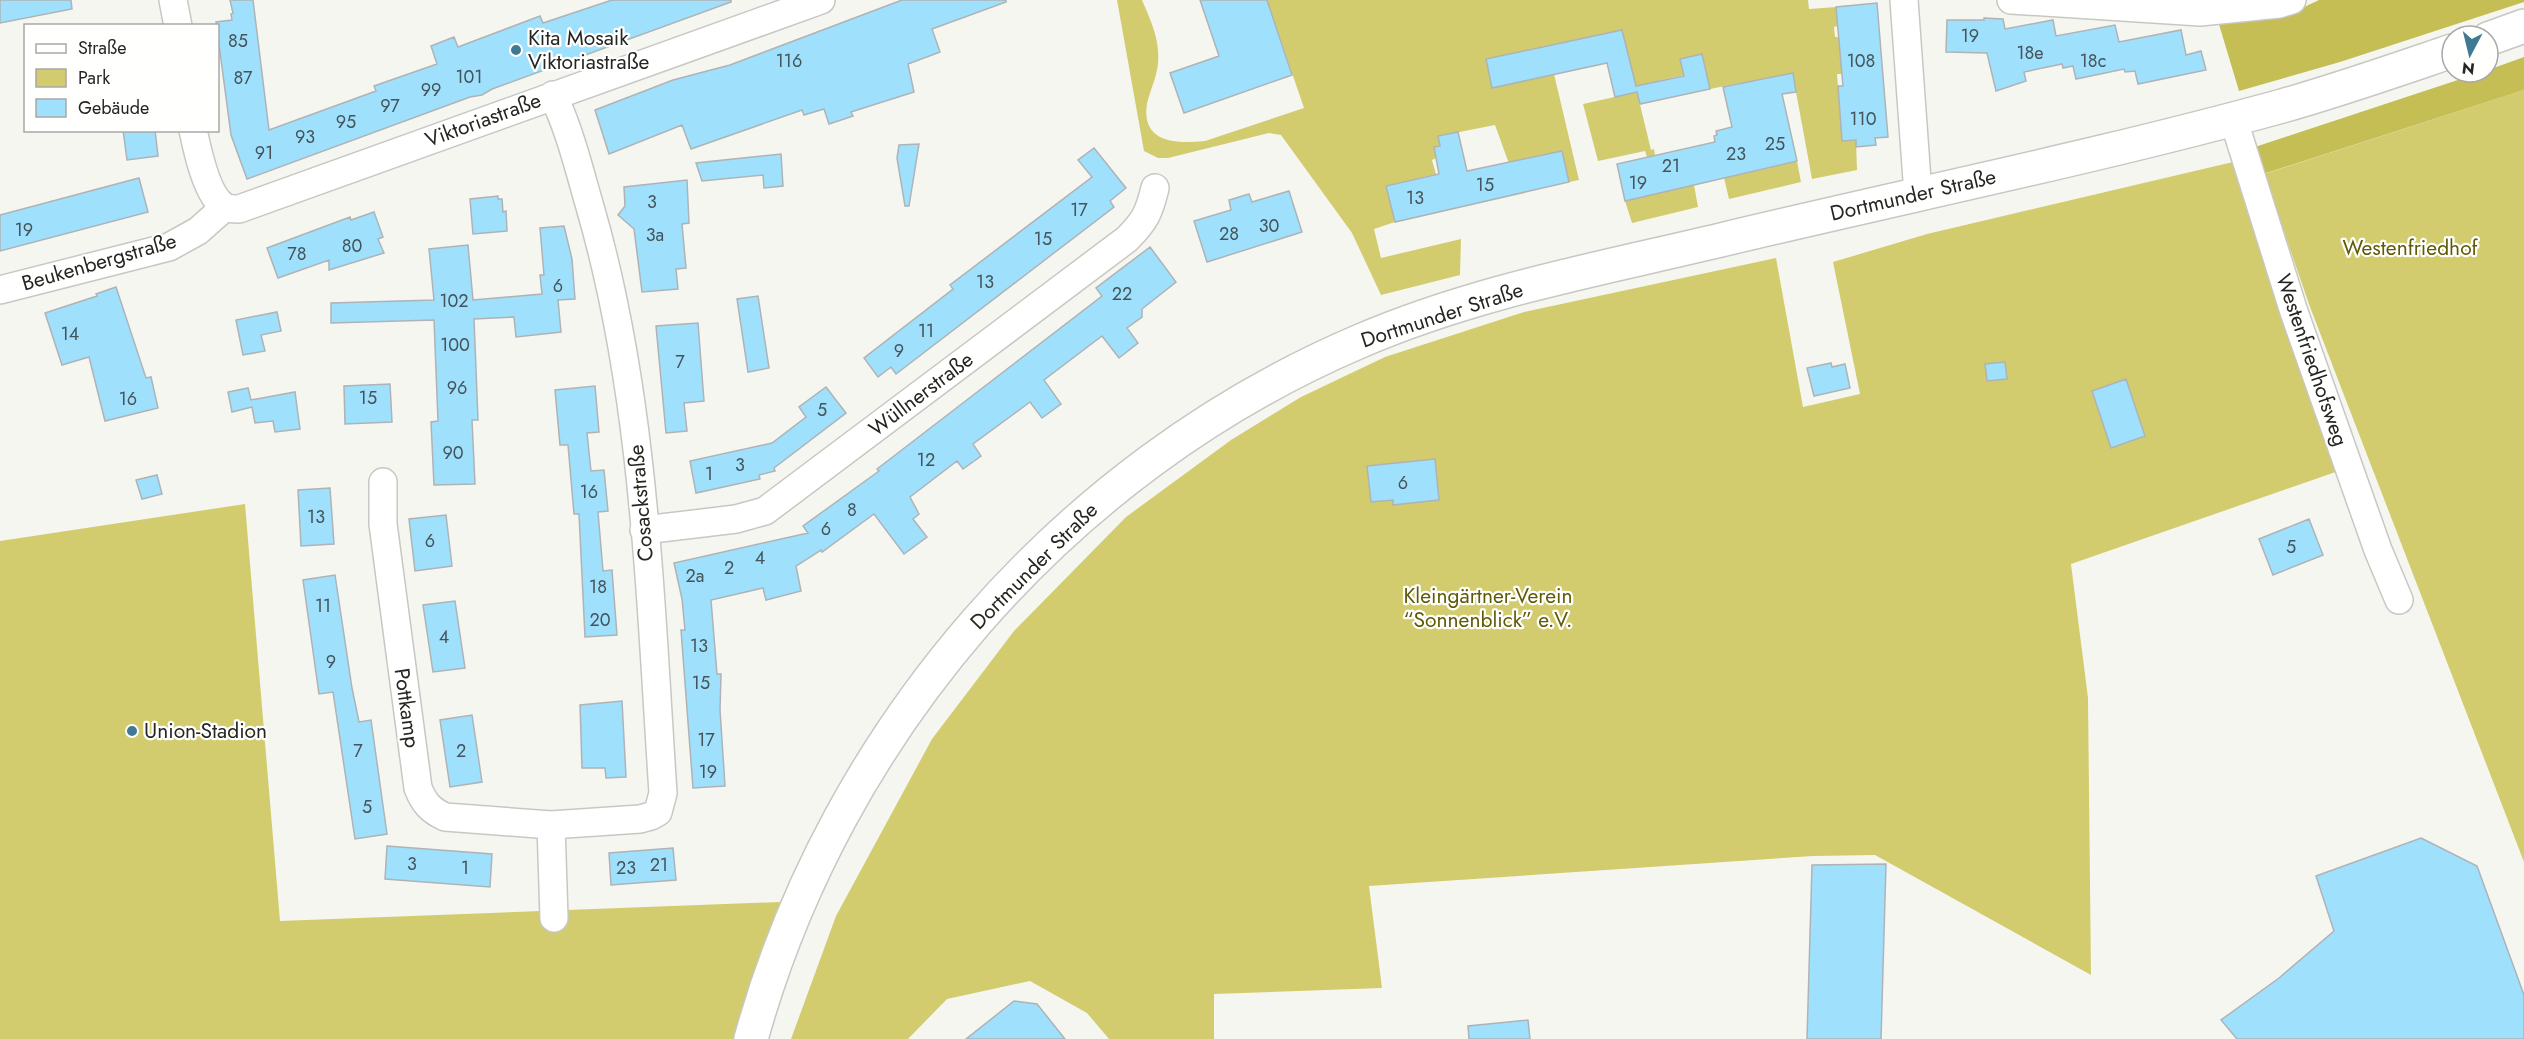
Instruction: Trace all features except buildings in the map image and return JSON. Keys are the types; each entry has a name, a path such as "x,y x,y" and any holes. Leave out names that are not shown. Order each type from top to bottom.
{"main road":[{"path":"2500,35 2524,26"},
{"name":"Dortmunder Straße","path":"751,1039 764,994 807,882 854,791 886,738 964,636 1012,581 1071,524 1128,478 1247,398 1346,347 1390,329 1492,294 2124,147 2296,102 2440,55"}],"street":[{"path":"173,0 178,24"},
{"name":"Viktoriastraße","path":"225,207 239,209 821,0"},
{"path":"1904,0 1918,194"},
{"path":"2011,0 2200,12 2278,4 2292,0"},
{"name":"Cosackstraße","path":"551,825 640,819 651,816 658,812 663,793 644,530 632,415 601,244 566,122 553,95"},
{"name":"Westenfriedhofsweg","path":"2234,118 2294,312 2378,550 2399,600"},
{"path":"193,132 202,167 216,198 225,207"},
{"name":"Wüllnerstraße","path":"644,530 736,519 765,512 1127,239 1149,213 1155,188"},
{"name":"Beukenbergstraße","path":"0,290 169,247 198,231 225,207"},
{"name":"Pottkamp","path":"383,482 382,524 418,788 424,801 432,811 445,817 551,825"},
{"path":"551,825 554,918"}],"green space":[{"path":"1117,0 1142,0 1156,38 1157,68 1147,104 1149,127 1163,138 1183,142 1205,141 1304,108 1267,0 1808,0 1809,9 1836,7 1838,26 1834,27 1835,37 1839,37 1842,74 1837,74 1842,141 1856,140 1857,170 1812,179 1796,92 1744,99 1740,83 1710,89 1702,54 1680,59 1684,75 1636,86 1621,30 1486,59 1493,87 1554,74 1579,180 1569,182 1561,151 1524,159 1512,172 1495,125 1439,136 1440,146 1434,148 1436,158 1432,160 1436,174 1386,186 1395,222 1374,229 1381,258 1461,239 1460,275 1381,295 1352,233 1281,135 1269,133 1168,158 1158,158 1144,151"},
{"name":"Westenfriedhof","path":"2524,90 2524,862 2310,307 2264,174"},
{"path":"1637,92 1651,150 1654,149 1655,155 1647,157 1645,151 1598,161 1583,104"},
{"path":"1797,161 1801,182 1729,199 1724,178"},
{"name":"Kleingärtner-Verein “Sonnenblick” e.V.","path":"2233,162 2350,467 2071,564 2088,698 2091,975 1875,855 1813,856 1369,886 1382,988 1214,994 1214,1039 1109,1039 1087,1013 1030,981 947,999 908,1039 791,1039 836,916 932,739 1014,631 1126,517 1231,440 1301,397 1385,357 1524,312 1776,258 1803,407 1860,394 1833,262 1927,234"},
{"path":"1694,185 1698,207 1632,223 1625,201"},
{"path":"245,504 280,921 780,902 765,960 739,1039 0,1039 0,541"}],"shaded area":[{"path":"2319,0 2524,0 2524,2 2457,24 2440,24 2440,29 2340,62 2239,91 2218,21 2302,8"},
{"path":"2524,57 2524,90 2260,175 2252,148 2446,84 2500,84 2500,66"}],"place":[{"name":"Kita Mosaik Viktoriastraße","path":"516,50"},
{"name":"Union-Stadion","path":"132,731"}]}
